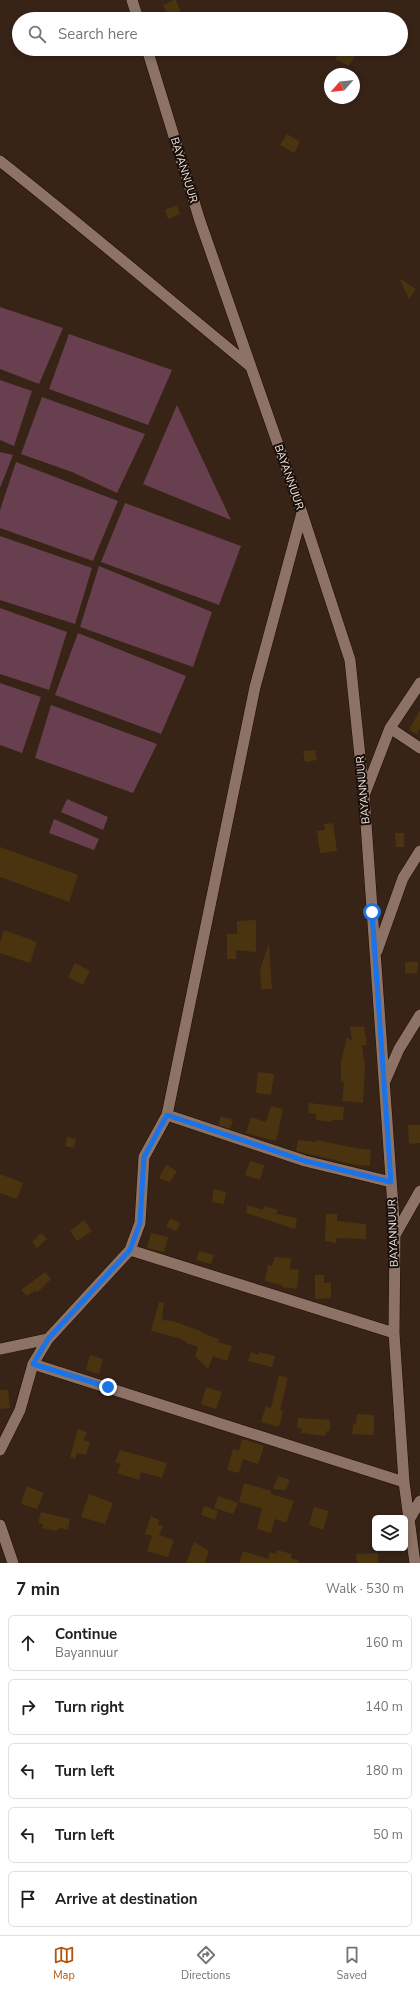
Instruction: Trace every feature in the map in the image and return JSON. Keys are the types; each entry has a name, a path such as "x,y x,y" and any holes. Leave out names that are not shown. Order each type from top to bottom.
{"street":[{"path":"132,0 136,12"},
{"name":"BAYANNUUR","path":"149,56 200,221 302,513 350,660 364,795 395,1235 394,1333 404,1482 415,1563"},
{"path":"0,161 75,219 178,308 251,367"},
{"path":"0,1450 20,1410 33,1364 48,1339 130,1250 140,1223 144,1157 167,1115 255,687 302,513"},
{"path":"364,795 390,728 420,683"},
{"path":"390,728 420,748"},
{"path":"375,955 403,878 420,851"},
{"path":"384,1084 399,1049 420,1015"},
{"path":"167,1115 305,1161 391,1182"},
{"path":"395,1235 420,1191"},
{"path":"130,1250 394,1333"},
{"path":"0,1349 48,1339"},
{"path":"33,1364 404,1482"},
{"path":"409,1520 420,1501"},
{"path":"0,1525 13,1563"}],"shaded area":[{"path":"0,307 63,328 39,384 0,369"},
{"path":"69,334 172,370 148,425 49,389"},
{"path":"0,380 32,391 14,446 0,440"},
{"path":"42,397 145,434 117,493 72,472 21,454"},
{"path":"177,405 231,520 143,484"},
{"path":"0,452 13,455 0,488"},
{"path":"16,462 118,501 93,561 0,528 0,510"},
{"path":"125,503 241,546 219,605 101,562"},
{"path":"0,536 92,568 75,624 0,600"},
{"path":"99,566 212,612 193,667 80,627"},
{"path":"0,608 67,632 49,690 0,674"},
{"path":"78,633 186,676 161,734 55,695"},
{"path":"0,683 41,697 22,753 0,745"},
{"path":"51,705 157,744 133,793 35,758"},
{"path":"67,799 108,817 103,830 61,812"},
{"path":"54,819 99,839 94,850 49,833"}],"building":[{"path":"176,0 181,12 166,12 163,5"},
{"path":"337,56 355,56 349,66 335,59"},
{"path":"287,134 300,142 294,153 280,145"},
{"path":"177,205 180,214 168,219 165,210"},
{"path":"399,278 416,289 409,299"},
{"path":"420,710 420,728 417,734 409,730"},
{"path":"315,750 317,760 305,762 303,751"},
{"path":"333,823 337,851 320,853 317,831 325,830 324,824"},
{"path":"395,833 404,833 404,847 396,847"},
{"path":"0,847 78,875 69,902 0,877"},
{"path":"256,920 256,952 236,950 236,959 227,959 227,934 237,934 237,921"},
{"path":"4,930 37,942 30,963 0,953 0,942"},
{"path":"269,943 272,989 261,989 260,970"},
{"path":"405,962 418,962 417,974 405,973"},
{"path":"75,963 90,971 83,985 68,977"},
{"path":"350,1026 364,1027 367,1045 362,1045 365,1066 363,1103 342,1101 344,1082 341,1082 341,1061 347,1038 352,1040"},
{"path":"258,1072 274,1074 271,1095 256,1093"},
{"path":"309,1103 344,1107 343,1120 333,1120 332,1122 316,1120 316,1114 308,1113"},
{"path":"271,1106 283,1109 276,1141 246,1133 251,1117 266,1122"},
{"path":"221,1116 233,1120 230,1129 218,1125"},
{"path":"408,1125 420,1125 420,1143 409,1144"},
{"path":"67,1137 76,1139 74,1148 65,1146"},
{"path":"298,1140 316,1142 317,1140 371,1150 370,1166 356,1165 296,1151"},
{"path":"250,1161 264,1165 260,1180 245,1175"},
{"path":"166,1165 177,1171 170,1182 159,1178"},
{"path":"0,1174 23,1183 17,1199 0,1193"},
{"path":"214,1189 226,1192 224,1204 212,1202"},
{"path":"247,1205 263,1210 264,1206 278,1210 276,1214 297,1218 295,1229 246,1213"},
{"path":"326,1214 337,1214 337,1221 366,1224 366,1239 336,1238 336,1243 325,1241"},
{"path":"170,1218 180,1223 177,1231 166,1227"},
{"path":"84,1220 92,1231 77,1241 70,1231"},
{"path":"41,1233 47,1239 37,1248 32,1242"},
{"path":"151,1233 168,1237 164,1252 147,1248"},
{"path":"199,1251 214,1255 211,1264 196,1260"},
{"path":"275,1257 291,1258 290,1269 299,1270 297,1289 282,1287 282,1285 265,1281 268,1265 272,1266"},
{"path":"45,1272 51,1279 38,1292 35,1291 27,1296 21,1290"},
{"path":"315,1275 324,1275 324,1283 331,1283 331,1298 315,1299"},
{"path":"159,1302 164,1303 162,1320 173,1321 203,1332 202,1333 219,1339 218,1342 232,1346 227,1361 213,1356 208,1369 195,1356 198,1347 186,1343 179,1338 151,1331"},
{"path":"251,1352 259,1355 259,1352 275,1356 272,1367 248,1361"},
{"path":"90,1355 103,1359 99,1374 86,1370"},
{"path":"279,1375 288,1378 280,1410 283,1411 279,1427 261,1422 266,1406 271,1408"},
{"path":"206,1387 222,1392 216,1409 201,1404"},
{"path":"0,1390 8,1390 10,1408 0,1409"},
{"path":"357,1414 374,1415 374,1435 352,1434 353,1423 356,1424"},
{"path":"298,1418 330,1420 330,1431 327,1431 325,1436 301,1433 302,1428 297,1428"},
{"path":"78,1429 87,1432 84,1440 90,1442 86,1455 77,1453 75,1459 70,1457"},
{"path":"242,1439 264,1446 258,1464 243,1459 239,1473 227,1470 233,1449 239,1451"},
{"path":"120,1450 167,1463 162,1478 141,1472 139,1480 117,1473 121,1464 115,1462"},
{"path":"278,1476 290,1480 286,1490 273,1489"},
{"path":"244,1483 271,1491 271,1494 294,1501 286,1523 275,1519 271,1533 257,1529 262,1508 239,1502"},
{"path":"27,1486 44,1493 37,1509 21,1504"},
{"path":"89,1494 113,1503 105,1524 81,1517"},
{"path":"218,1496 238,1503 233,1514 214,1508"},
{"path":"204,1506 218,1511 215,1520 201,1515"},
{"path":"314,1507 329,1511 323,1530 309,1525"},
{"path":"41,1512 70,1519 68,1530 60,1528 57,1531 42,1528 43,1524 38,1523"},
{"path":"151,1516 159,1520 158,1525 163,1526 159,1535 174,1540 168,1557 147,1551 152,1536 145,1534"},
{"path":"194,1542 209,1551 205,1563 186,1563"},
{"path":"277,1550 292,1554 291,1558 299,1561 298,1563 239,1563 243,1551 268,1559 270,1552 276,1554"},
{"path":"378,1553 378,1563 357,1563 356,1554"}],"route":[{"path":"108,1387 33,1364 48,1339 130,1250 140,1223 144,1157 167,1115 305,1161 391,1182 372,912"}]}
